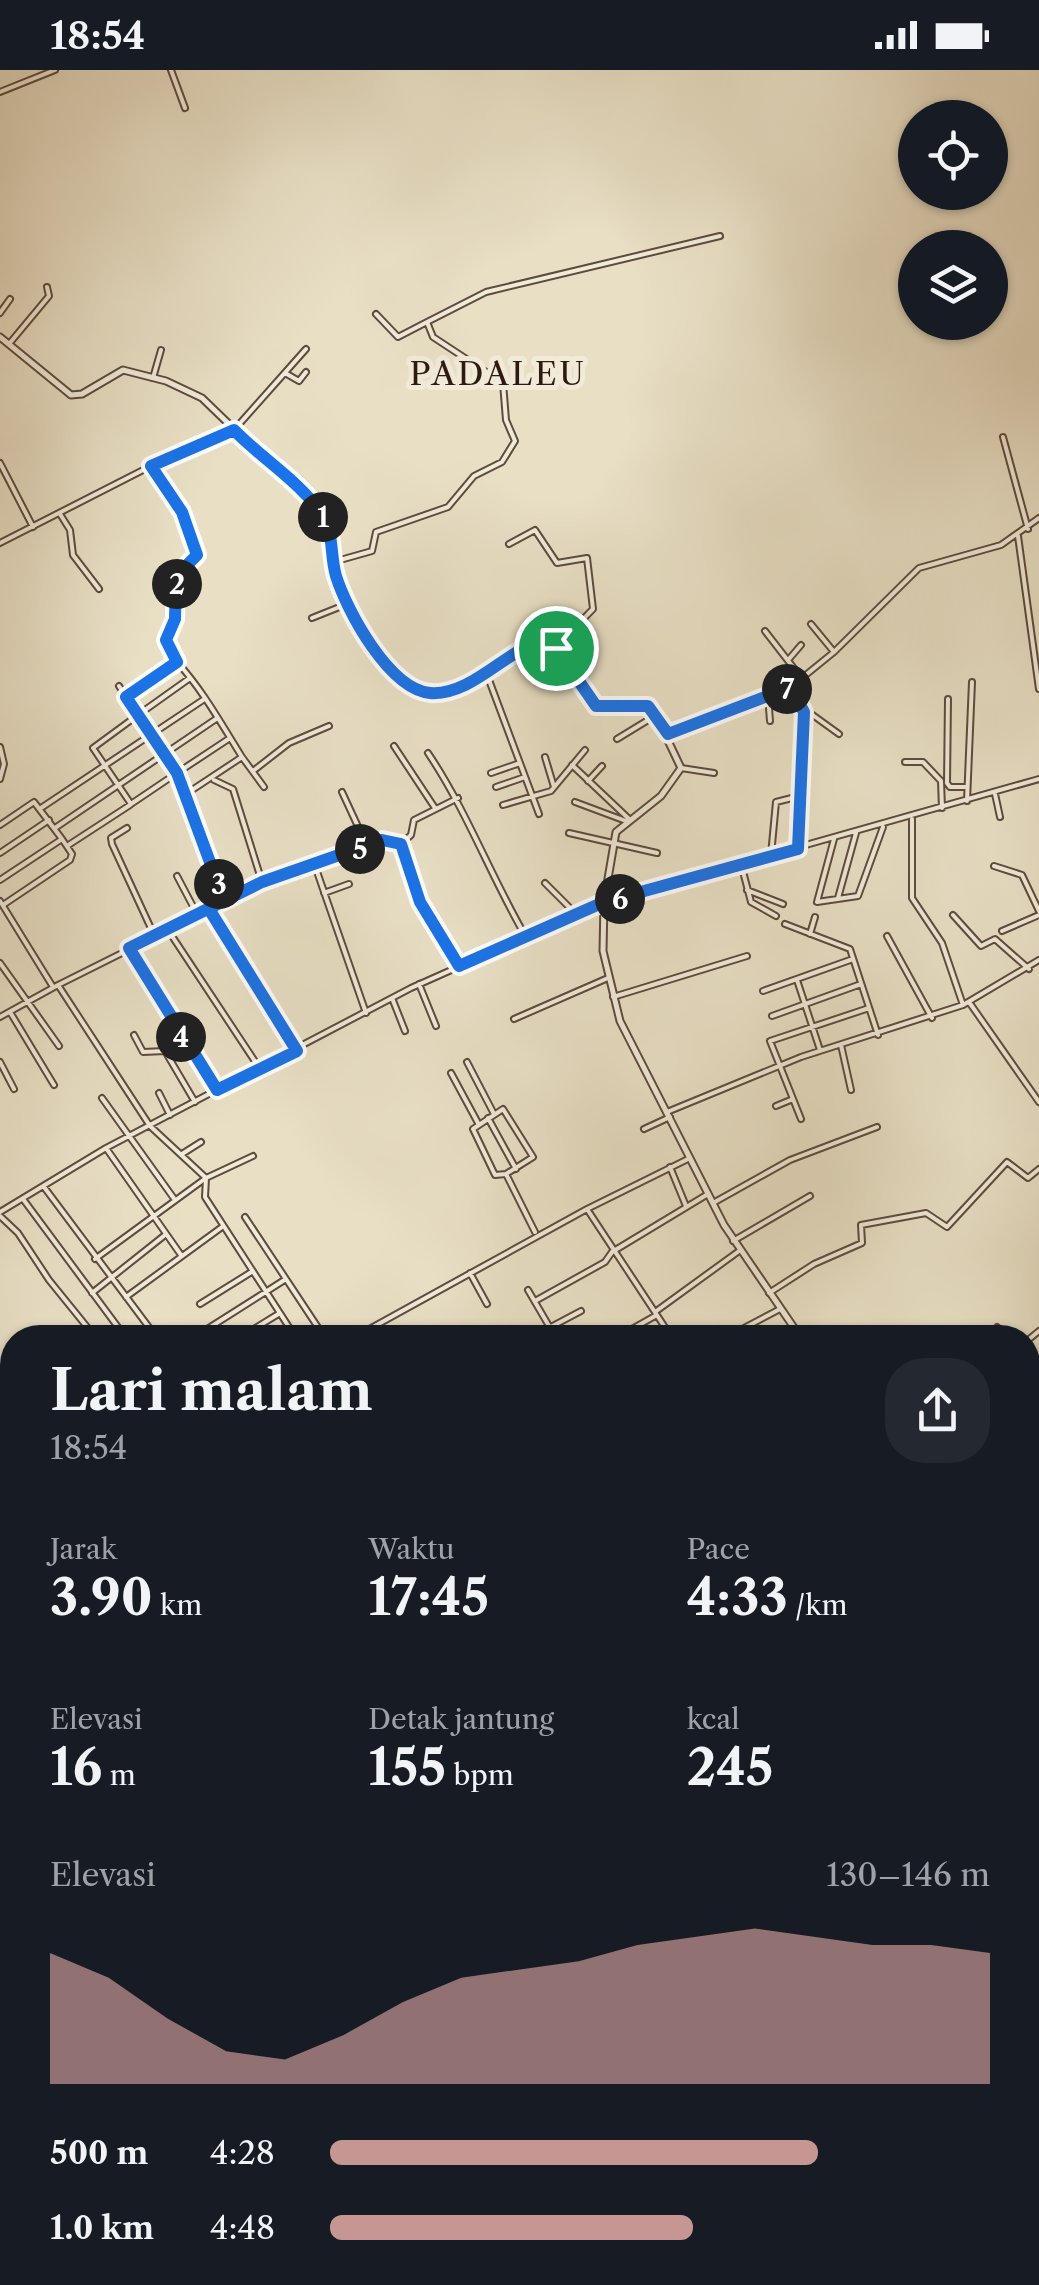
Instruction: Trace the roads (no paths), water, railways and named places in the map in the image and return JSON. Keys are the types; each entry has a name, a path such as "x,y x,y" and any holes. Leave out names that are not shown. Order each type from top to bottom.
{"street":[{"path":"0,92 55,70"},
{"path":"171,70 185,108"},
{"path":"376,314 398,337 486,292 720,236"},
{"path":"9,344 49,296 47,287"},
{"path":"0,313 10,299"},
{"path":"333,562 373,550 376,532 448,508 474,476 497,466 512,447 515,437 504,410 505,386 432,337 427,322"},
{"path":"0,337 71,395 82,394 119,370 195,394 234,430 238,440 318,510 328,527 333,562 347,604 373,648 420,690 443,690 486,672 534,643 556,648 596,706 640,704 658,714 681,768"},
{"path":"0,543 151,466 234,430 306,349"},
{"path":"153,378 161,350"},
{"path":"285,373 299,381 306,372"},
{"path":"1003,437 1028,529"},
{"path":"0,463 33,527"},
{"path":"151,466 182,512 197,555 176,576 175,619 166,640 177,662 264,786"},
{"path":"60,514 70,530 73,555 99,590"},
{"path":"668,734 791,687 834,652 919,568 1018,536 1039,518"},
{"path":"509,544 535,530 558,564 587,558 593,609 556,648"},
{"path":"1018,536 1039,689"},
{"path":"312,618 347,604"},
{"path":"811,624 834,652"},
{"path":"764,631 802,680"},
{"path":"788,660 801,645"},
{"path":"126,697 177,662"},
{"path":"486,672 539,814"},
{"path":"131,804 95,745 190,678"},
{"path":"967,802 972,682"},
{"path":"119,686 177,773 224,900"},
{"path":"791,687 803,708 839,734"},
{"path":"768,695 770,721"},
{"path":"41,808 204,699"},
{"path":"948,699 946,782 950,787 967,787"},
{"path":"798,849 803,708"},
{"path":"617,739 658,714"},
{"path":"54,828 216,719"},
{"path":"253,771 289,743 330,726"},
{"path":"67,846 230,738"},
{"path":"394,746 435,808"},
{"path":"0,747 0,779"},
{"path":"503,805 554,787 585,750"},
{"path":"428,753 458,798 475,842 526,937"},
{"path":"186,794 242,756"},
{"path":"545,757 554,787"},
{"path":"905,762 923,762 937,774 942,808"},
{"path":"491,773 520,763"},
{"path":"572,765 627,820"},
{"path":"588,780 602,766"},
{"path":"681,768 714,773"},
{"path":"681,768 661,796 627,820 613,842 604,902 603,951 608,978 620,1021 708,1194 739,1251 792,1325"},
{"path":"496,787 525,777"},
{"path":"85,1325 0,1214 106,1148 419,984 604,902 912,818 1039,778"},
{"path":"211,779 233,789 262,882"},
{"path":"342,792 367,846"},
{"path":"995,794 1000,818"},
{"path":"771,855 776,802 800,796"},
{"path":"401,844 411,835 414,820 458,798"},
{"path":"0,825 34,802 67,846 70,860 1,903 150,1126 206,1178 207,1204 288,1325"},
{"path":"576,802 627,820"},
{"path":"912,818 912,898 942,942 966,1004 1039,1102"},
{"path":"0,852 49,820"},
{"path":"834,839 817,902 858,896 883,825"},
{"path":"127,828 111,838 112,844 154,936"},
{"path":"570,833 658,853"},
{"path":"838,898 856,833"},
{"path":"0,880 62,838"},
{"path":"5,1014 262,882 387,839 401,844"},
{"path":"401,844 420,902 459,966"},
{"path":"314,862 366,1013"},
{"path":"741,864 754,906 776,916"},
{"path":"994,866 1022,876 1039,913 1002,930"},
{"path":"178,876 197,914"},
{"path":"546,883 576,915"},
{"path":"324,893 349,884"},
{"path":"747,890 783,904"},
{"path":"209,909 297,1051"},
{"path":"0,919 8,914"},
{"path":"954,914 981,946 995,940 1028,968"},
{"path":"810,934 815,917"},
{"path":"784,924 848,946 878,1035"},
{"path":"168,930 260,1069"},
{"path":"887,936 932,1018"},
{"path":"129,948 217,1090"},
{"path":"613,998 748,956"},
{"path":"762,992 854,959"},
{"path":"644,1129 778,1066 966,1004 1039,960"},
{"path":"0,963 24,1003 59,1046"},
{"path":"514,1020 608,978"},
{"path":"796,980 820,1050"},
{"path":"419,984 436,1026"},
{"path":"772,1016 862,984"},
{"path":"392,998 405,1031"},
{"path":"0,1004 54,1086"},
{"path":"801,1119 770,1041 869,1008"},
{"path":"134,1035 143,1052 165,1052 195,1102"},
{"path":"840,1045 852,1090"},
{"path":"0,1062 14,1090"},
{"path":"467,1062 494,1114"},
{"path":"451,1073 478,1122"},
{"path":"159,1093 170,1115"},
{"path":"102,1098 175,1200"},
{"path":"776,1106 793,1100"},
{"path":"506,1110 533,1157 506,1174 495,1175 473,1131 478,1122 488,1118 506,1110"},
{"path":"488,1118 516,1169"},
{"path":"713,1202 790,1160 877,1127"},
{"path":"182,1154 202,1142"},
{"path":"106,1148 180,1255"},
{"path":"94,1258 206,1178 253,1156"},
{"path":"377,1325 536,1234 692,1157"},
{"path":"768,1293 814,1264 862,1244 861,1224 926,1213 947,1227 1005,1163 1011,1162 1028,1178 1039,1170"},
{"path":"670,1166 686,1206"},
{"path":"506,1174 536,1234"},
{"path":"44,1187 147,1325"},
{"path":"535,1301 604,1262 612,1252 708,1194"},
{"path":"733,1240 810,1196"},
{"path":"23,1199 116,1325"},
{"path":"587,1209 664,1325"},
{"path":"245,1217 317,1325"},
{"path":"126,1297 222,1227"},
{"path":"92,1294 165,1235"},
{"path":"637,1325 739,1251"},
{"path":"200,1304 253,1271"},
{"path":"470,1272 487,1304"},
{"path":"212,1325 287,1279"},
{"path":"528,1290 549,1325"},
{"path":"749,1325 780,1308"},
{"path":"554,1325 582,1311"},
{"path":"260,1325 280,1313"}],"district":[{"name":"PADALEU","path":"498,374"}]}
